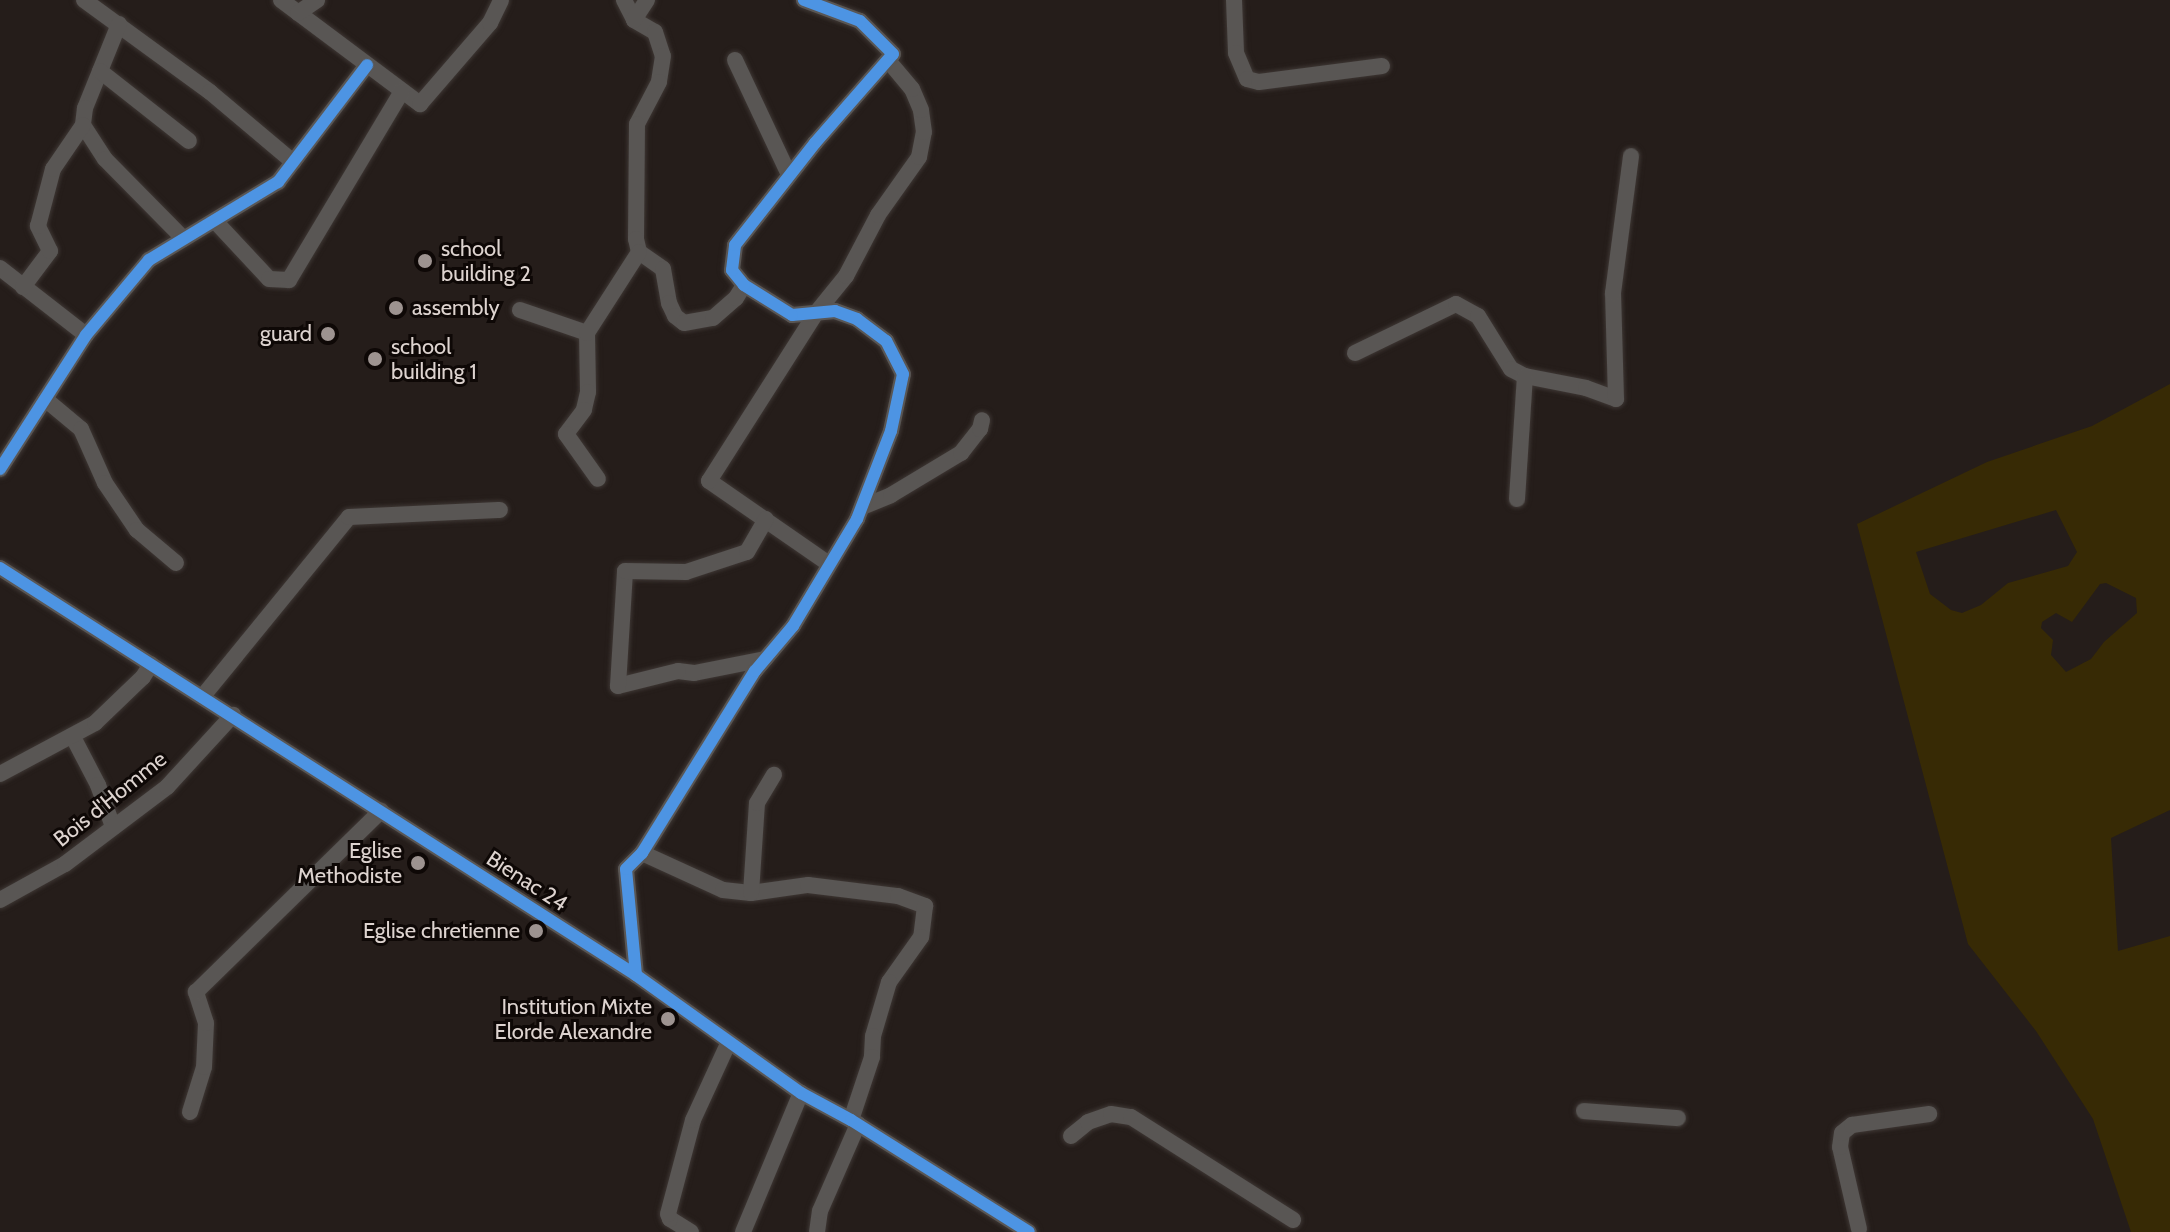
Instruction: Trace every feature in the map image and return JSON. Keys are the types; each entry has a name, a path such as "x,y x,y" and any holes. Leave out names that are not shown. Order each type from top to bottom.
{"street":[{"path":"84,0 210,92 293,162"},
{"path":"281,0 420,104 490,23 501,0"},
{"path":"298,13 317,0"},
{"path":"624,0 634,20 655,32 663,56 659,82 637,124 636,239 639,252 663,269 669,303 675,316 684,323 713,318 736,298 744,285"},
{"path":"634,20 647,0"},
{"path":"636,975 626,869 642,853 765,659 793,626 862,507 891,431 903,374 886,341 857,319 835,311 792,315 744,285 732,270 735,245 789,175 893,54 860,21 804,0"},
{"path":"1234,0 1236,53 1247,79 1259,82 1382,66"},
{"path":"23,287 50,251 39,230 53,169 83,125 85,108 119,24"},
{"path":"735,60 789,175"},
{"path":"829,564 709,481 816,313 846,276 878,215 919,157 924,132 921,110 912,89 888,60"},
{"path":"0,469 86,335 149,260 278,182 367,65"},
{"path":"100,71 189,141"},
{"path":"215,221 269,279 289,280 402,91"},
{"path":"83,125 105,159 184,239"},
{"path":"1355,353 1456,304 1473,310 1505,361 1525,376 1586,388 1616,399 1613,293 1631,156"},
{"path":"598,479 566,434 584,410 588,392 587,333 639,252"},
{"path":"0,268 86,335"},
{"path":"520,310 587,333"},
{"path":"1517,499 1525,376"},
{"path":"45,399 81,429 105,483 137,530 176,563"},
{"path":"862,507 891,495 961,453 980,429 982,420"},
{"path":"203,696 349,517 500,510"},
{"path":"765,659 694,673 678,671 618,686 625,571 686,572 710,566 747,552 766,519"},
{"name":"Bienac 24","path":"0,568 64,613 203,696 636,975 728,1044 801,1093 855,1122 1029,1232"},
{"path":"0,774 23,759 73,737 116,704 151,664"},
{"name":"Bois d'Homme","path":"0,900 65,864 167,787 233,715"},
{"path":"73,737 98,785 113,827"},
{"path":"751,893 757,803 774,775"},
{"path":"190,1112 204,1067 206,1023 196,992 381,811"},
{"path":"642,853 723,890 751,893 808,885 898,896 925,906 921,937 889,982 873,1036 872,1057 855,1122 820,1211 817,1232"},
{"path":"691,1232 668,1226 668,1214 693,1120 728,1044"},
{"path":"743,1232 801,1093"},
{"path":"1584,1111 1678,1118"},
{"path":"1071,1136 1088,1122 1111,1114 1131,1117 1293,1220"},
{"path":"1859,1229 1840,1147 1842,1133 1852,1125 1929,1114"}],"shaded area":[{"path":"2170,384 2170,810 2111,838 2118,951 2170,936 2170,1232 2131,1232 2093,1119 2036,1031 1968,944 1857,524 1987,462 2092,426","holes":["2056,510 2077,552 2068,566 2008,583 1981,605 1962,613 1951,610 1930,594 1916,552","2106,583 2136,598 2137,613 2104,642 2091,659 2066,672 2051,655 2053,640 2041,628 2042,622 2056,613 2072,622 2100,584"]}],"cycle path":[{"path":"636,975 626,869 642,853 755,671 793,626 857,519 891,431 903,374 886,341 857,319 835,311 792,315 744,285 732,270 735,245 815,143 893,54 860,21 804,0"},
{"path":"0,469 86,335 149,260 278,182 367,65"},
{"path":"0,568 636,975 801,1093 851,1120 1029,1232"}],"place":[{"name":"school building 2","path":"425,261"},
{"name":"assembly","path":"396,308"},
{"name":"guard","path":"328,334"},
{"name":"school building 1","path":"375,359"},
{"name":"Eglise Methodiste","path":"418,863"},
{"name":"Eglise chretienne","path":"536,931"},
{"name":"Institution Mixte Elorde Alexandre","path":"668,1019"}]}
